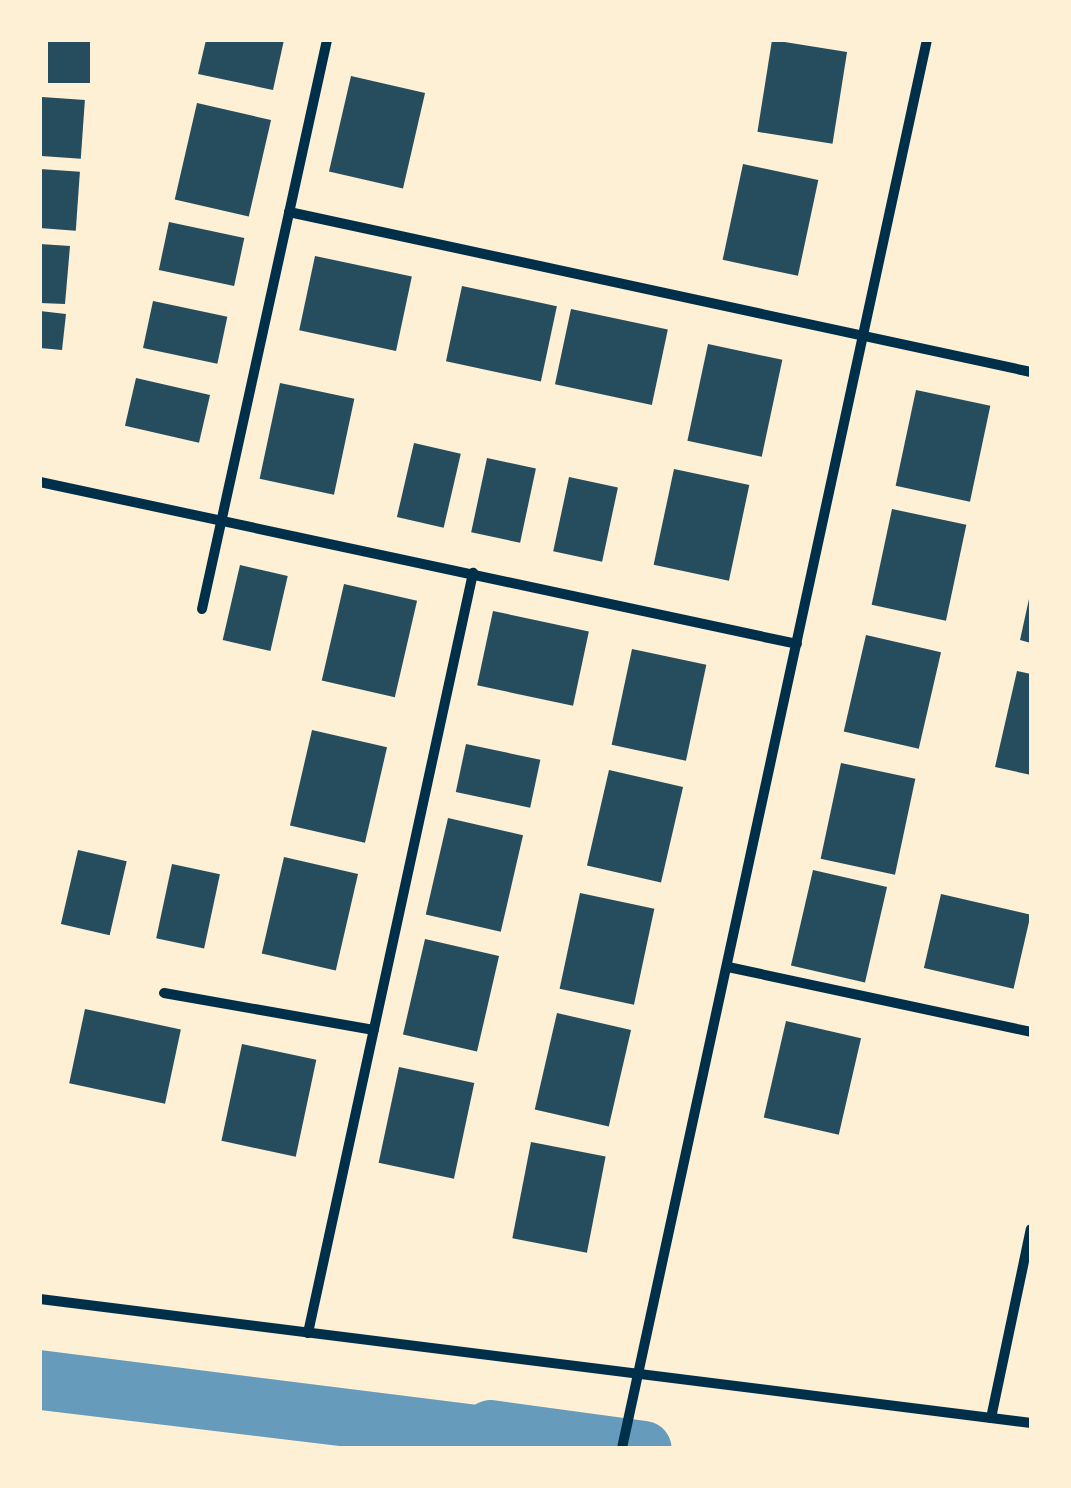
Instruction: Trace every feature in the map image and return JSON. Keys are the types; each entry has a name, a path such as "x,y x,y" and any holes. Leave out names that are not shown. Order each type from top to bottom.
{"street":[{"path":"202,609 327,40"},
{"path":"622,1448 641,1377 927,40"},
{"path":"289,212 1031,372"},
{"path":"40,482 222,517 798,644"},
{"path":"308,1333 473,572"},
{"path":"728,967 1031,1032"},
{"path":"164,993 374,1030"},
{"path":"990,1418 1031,1228"},
{"path":"40,1299 1031,1423"}],"water":[{"path":"40,1350 565,1416 559,1448 356,1448 40,1410"}],"building":[{"path":"48,40 90,40 90,83 48,83"},
{"path":"206,40 284,40 273,90 198,74"},
{"path":"772,40 847,52 833,144 757,132"},
{"path":"351,76 425,93 403,189 329,171"},
{"path":"42,97 85,100 81,159 40,156"},
{"path":"197,103 271,120 249,217 175,199"},
{"path":"743,164 818,180 798,276 723,260"},
{"path":"40,169 80,172 76,231 40,228"},
{"path":"169,222 244,238 234,286 159,270"},
{"path":"40,244 70,246 65,304 40,303"},
{"path":"315,256 412,277 396,351 299,330"},
{"path":"462,286 557,306 541,381 446,361"},
{"path":"153,301 227,317 217,364 143,348"},
{"path":"571,309 668,330 652,405 555,384"},
{"path":"40,311 66,314 62,350 40,348"},
{"path":"708,344 782,360 762,457 687,441"},
{"path":"136,378 210,395 199,443 125,426"},
{"path":"280,383 354,399 334,495 260,479"},
{"path":"916,390 990,406 970,502 896,486"},
{"path":"414,443 461,454 444,528 397,517"},
{"path":"487,458 536,468 520,543 471,532"},
{"path":"674,469 749,485 729,581 654,565"},
{"path":"569,477 618,487 602,562 553,551"},
{"path":"892,509 966,525 946,621 872,605"},
{"path":"240,565 288,576 270,651 223,640"},
{"path":"344,584 417,601 395,697 322,680"},
{"path":"1031,599 1031,643 1020,640"},
{"path":"493,611 589,631 573,706 477,685"},
{"path":"866,635 941,652 919,749 844,731"},
{"path":"632,649 706,665 686,761 612,745"},
{"path":"1017,671 1031,674 1031,775 995,767"},
{"path":"312,730 387,747 365,843 290,825"},
{"path":"466,744 540,760 530,808 456,792"},
{"path":"841,763 915,779 895,875 821,859"},
{"path":"609,770 683,787 661,883 587,865"},
{"path":"448,818 523,835 501,932 426,914"},
{"path":"78,850 127,861 110,935 61,924"},
{"path":"284,857 358,874 336,971 262,953"},
{"path":"172,864 220,874 204,949 156,938"},
{"path":"813,870 887,887 865,983 791,965"},
{"path":"580,893 654,909 634,1005 560,989"},
{"path":"941,894 1031,915 1014,989 924,968"},
{"path":"425,939 499,956 477,1052 403,1034"},
{"path":"85,1009 181,1029 165,1104 69,1083"},
{"path":"557,1013 631,1030 609,1127 535,1109"},
{"path":"786,1021 861,1038 839,1135 764,1117"},
{"path":"242,1044 316,1060 296,1157 221,1141"},
{"path":"399,1067 474,1083 454,1179 379,1163"},
{"path":"531,1142 606,1157 587,1253 512,1238"}],"waterway":[{"path":"490,1427 644,1448"}]}
